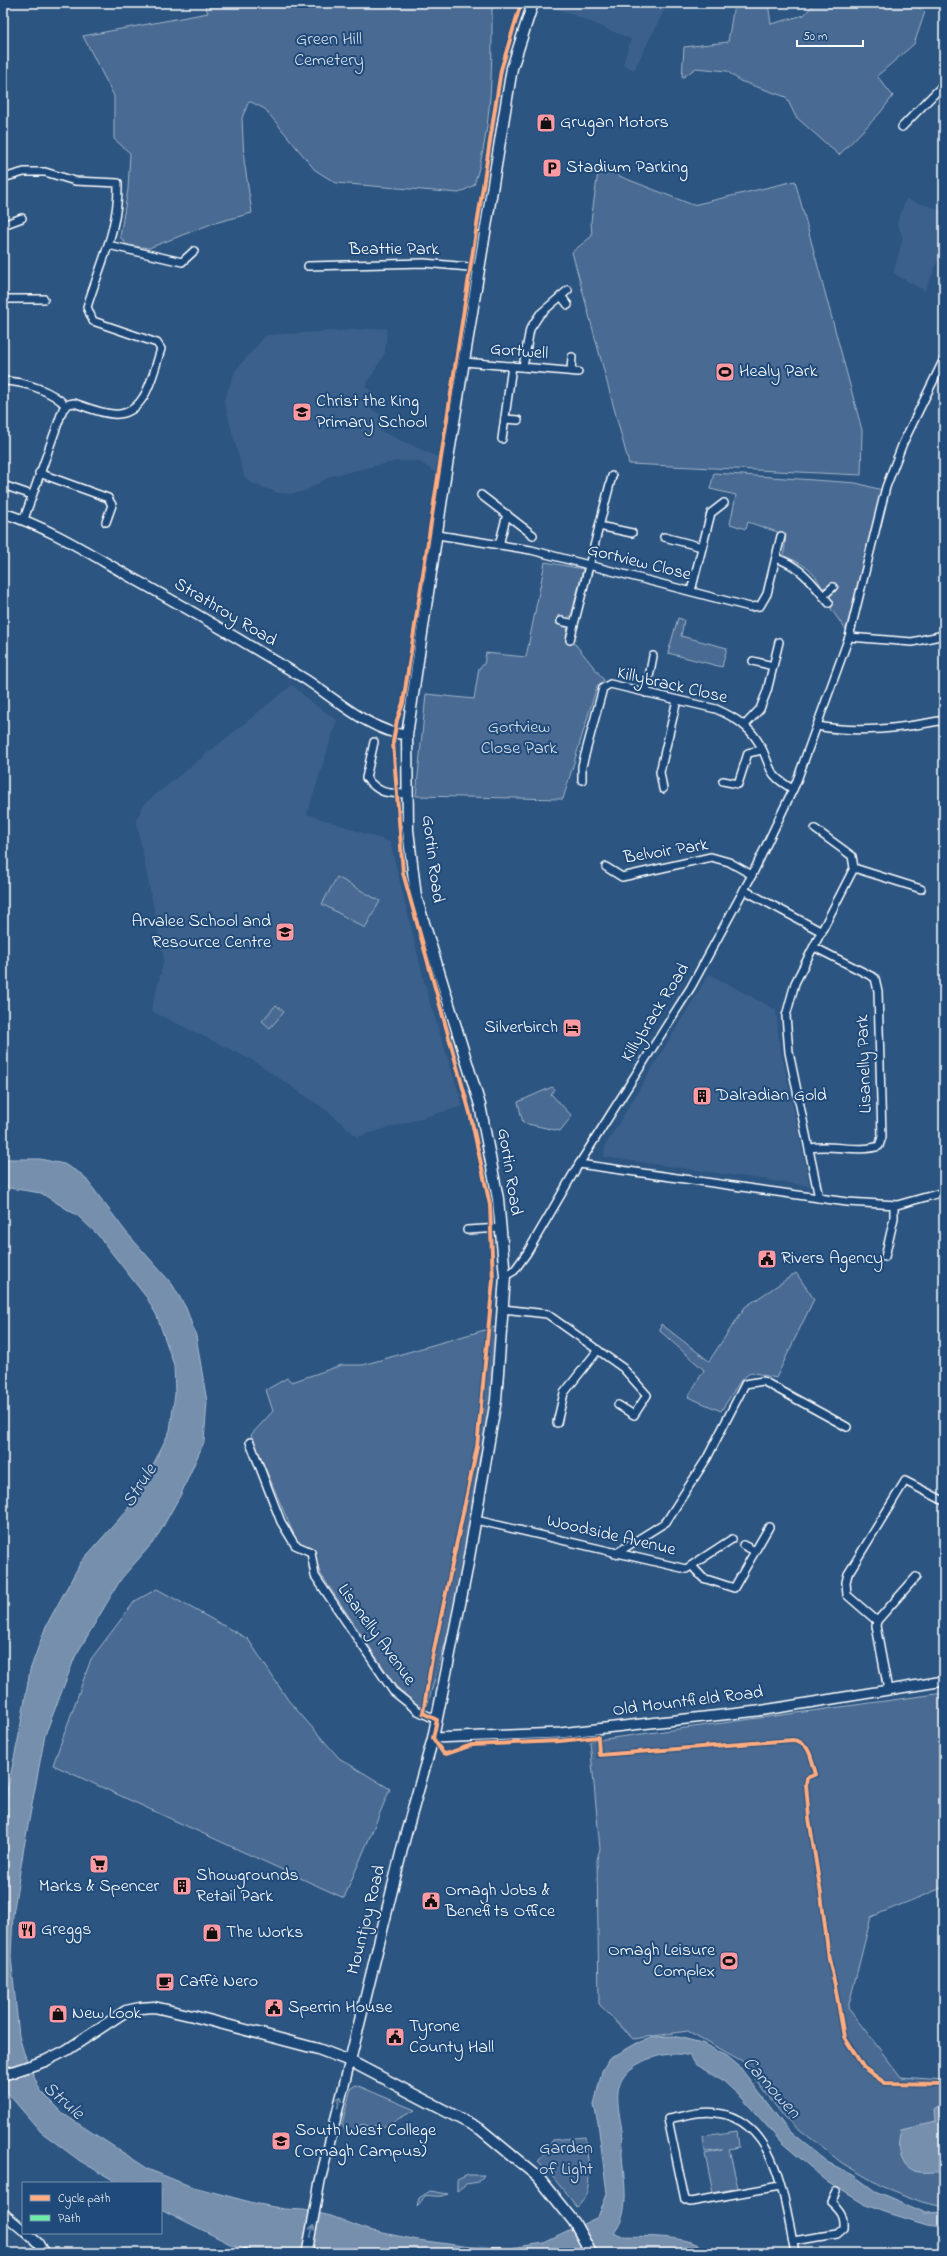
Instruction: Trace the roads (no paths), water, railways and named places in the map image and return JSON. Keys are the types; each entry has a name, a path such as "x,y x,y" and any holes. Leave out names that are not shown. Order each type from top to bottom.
{"main road":[{"name":"Gortin Road","path":"433,1738 476,1520 496,1400 505,1276 498,1200 480,1105 416,897 408,830 407,735 512,68 533,3"},
{"name":"Mountjoy Road","path":"350,2061 404,1837 433,1738"},
{"path":"3,2075 44,2061 67,2050 126,2011 140,2008 154,2007 318,2048 350,2061 480,2129 538,2177 574,2222 591,2253"}],"street":[{"path":"902,128 944,84"},
{"path":"3,178 24,172 45,172 75,181 118,183 118,205 108,244 87,307 93,321 158,343 161,350 147,393 133,407 115,414 74,403 66,406 39,473 24,519"},
{"path":"3,225 22,218"},
{"path":"108,244 182,262 194,251"},
{"name":"Beattie Park","path":"308,266 424,264 480,268"},
{"path":"523,367 530,329 540,314 568,290"},
{"path":"561,296 568,305"},
{"path":"3,299 44,299"},
{"name":"Gortwell","path":"465,362 574,371 572,357"},
{"name":"Killybrack Road","path":"505,1276 514,1271 527,1253 579,1164 691,987 752,875 793,789 849,637 886,487 904,443 944,359"},
{"path":"502,439 512,366"},
{"path":"3,381 31,387 55,396 66,406"},
{"path":"505,419 518,420"},
{"path":"39,473 108,498 112,505 106,522"},
{"path":"570,640 612,476"},
{"path":"3,485 32,495"},
{"path":"481,495 533,535"},
{"path":"691,591 711,512 724,503"},
{"name":"Strathroy Road","path":"3,513 24,519 66,539 164,595 376,724 395,733 407,735"},
{"path":"499,545 507,514"},
{"path":"599,526 632,533"},
{"name":"Gortview Close","path":"438,535 531,550 750,607 760,606 767,594 781,536"},
{"path":"664,537 702,547"},
{"path":"776,558 788,562 804,572 829,603"},
{"path":"823,596 833,587"},
{"path":"560,621 574,624"},
{"path":"849,637 912,642 944,636"},
{"path":"746,725 760,709 767,691 779,642"},
{"path":"646,693 653,656"},
{"path":"753,661 774,666"},
{"name":"Killybrack Close","path":"582,780 582,766 602,688 610,684 716,709 732,716 746,725 760,744 768,768 780,782 793,789"},
{"path":"663,789 660,772 677,700"},
{"path":"817,726 860,730 909,727 944,720"},
{"path":"374,742 366,778 376,790 383,793 408,794"},
{"path":"723,781 738,784 748,753 762,750"},
{"path":"815,829 852,856 854,868 795,983 786,1016 789,1052 810,1148 819,1198"},
{"name":"Belvoir Park","path":"606,868 622,877 711,857 729,862 752,875"},
{"path":"854,868 921,889"},
{"path":"744,890 822,932"},
{"name":"Lisanelly Park","path":"810,1148 825,1145 870,1149 879,1146 882,1137 878,991 875,978 814,947"},
{"path":"579,1164 819,1198 894,1206 944,1192"},
{"path":"885,1257 894,1218 894,1206"},
{"path":"467,1230 500,1228"},
{"path":"503,1309 547,1314 622,1368 647,1395 634,1415 618,1405"},
{"path":"557,1422 564,1393 598,1350"},
{"path":"615,1554 666,1522 707,1458 745,1384 763,1381 847,1427"},
{"name":"Lisanelly Avenue","path":"250,1442 263,1479 285,1528 295,1545 311,1552 315,1576 393,1691 418,1711 437,1720"},
{"path":"877,1621 847,1595 846,1582 848,1574 905,1481 944,1501"},
{"name":"Woodside Avenue","path":"476,1520 615,1554 686,1569 732,1539"},
{"path":"692,1566 703,1578 734,1588 770,1527"},
{"path":"743,1545 755,1551"},
{"path":"888,1690 876,1626 877,1621 916,1577"},
{"name":"Old Mountfield Road","path":"433,1738 560,1733 758,1711 944,1681"},
{"name":"Mountjoy Road","path":"307,2253 317,2209 320,2181 350,2061"},
{"path":"780,2186 690,2202 685,2200 668,2118 717,2112 739,2119 757,2135 772,2158 780,2186 795,2253"},
{"path":"793,2241 837,2234 843,2229 844,2219 841,2210 831,2202 836,2192"},
{"path":"3,2213 22,2229"},
{"path":"28,2234 38,2243 44,2253"}],"place":[{"name":"Grugan Motors","path":"546,123"},
{"name":"Stadium Parking","path":"552,168"},
{"name":"Healy Park","path":"725,372"},
{"name":"Christ the King Primary School","path":"302,412"},
{"name":"Arvalee School and Resource Centre","path":"285,932"},
{"name":"Silverbirch","path":"572,1028"},
{"name":"Dalradian Gold","path":"702,1096"},
{"name":"Rivers Agency","path":"767,1259"},
{"name":"Marks & Spencer","path":"99,1864"},
{"name":"Showgrounds Retail Park","path":"182,1886"},
{"name":"Omagh Jobs & Benefits Office","path":"431,1901"},
{"name":"Greggs","path":"27,1930"},
{"name":"The Works","path":"212,1933"},
{"name":"Omagh Leisure Complex","path":"729,1961"},
{"name":"Caffè Nero","path":"165,1982"},
{"name":"Sperrin House","path":"274,2008"},
{"name":"New Look","path":"58,2014"},
{"name":"Tyrone County Hall","path":"395,2037"},
{"name":"South West College (Omagh Campus)","path":"281,2141"}],"park label":[{"name":"Green Hill Cemetery","path":"329,50"},
{"name":"Gortview Close Park","path":"519,738"},
{"name":"Garden of Light","path":"566,2159"}],"water label":[{"name":"Strule","path":"140,1486"},
{"name":"Camowen","path":"771,2088"},
{"name":"Strule","path":"63,2101"}]}
